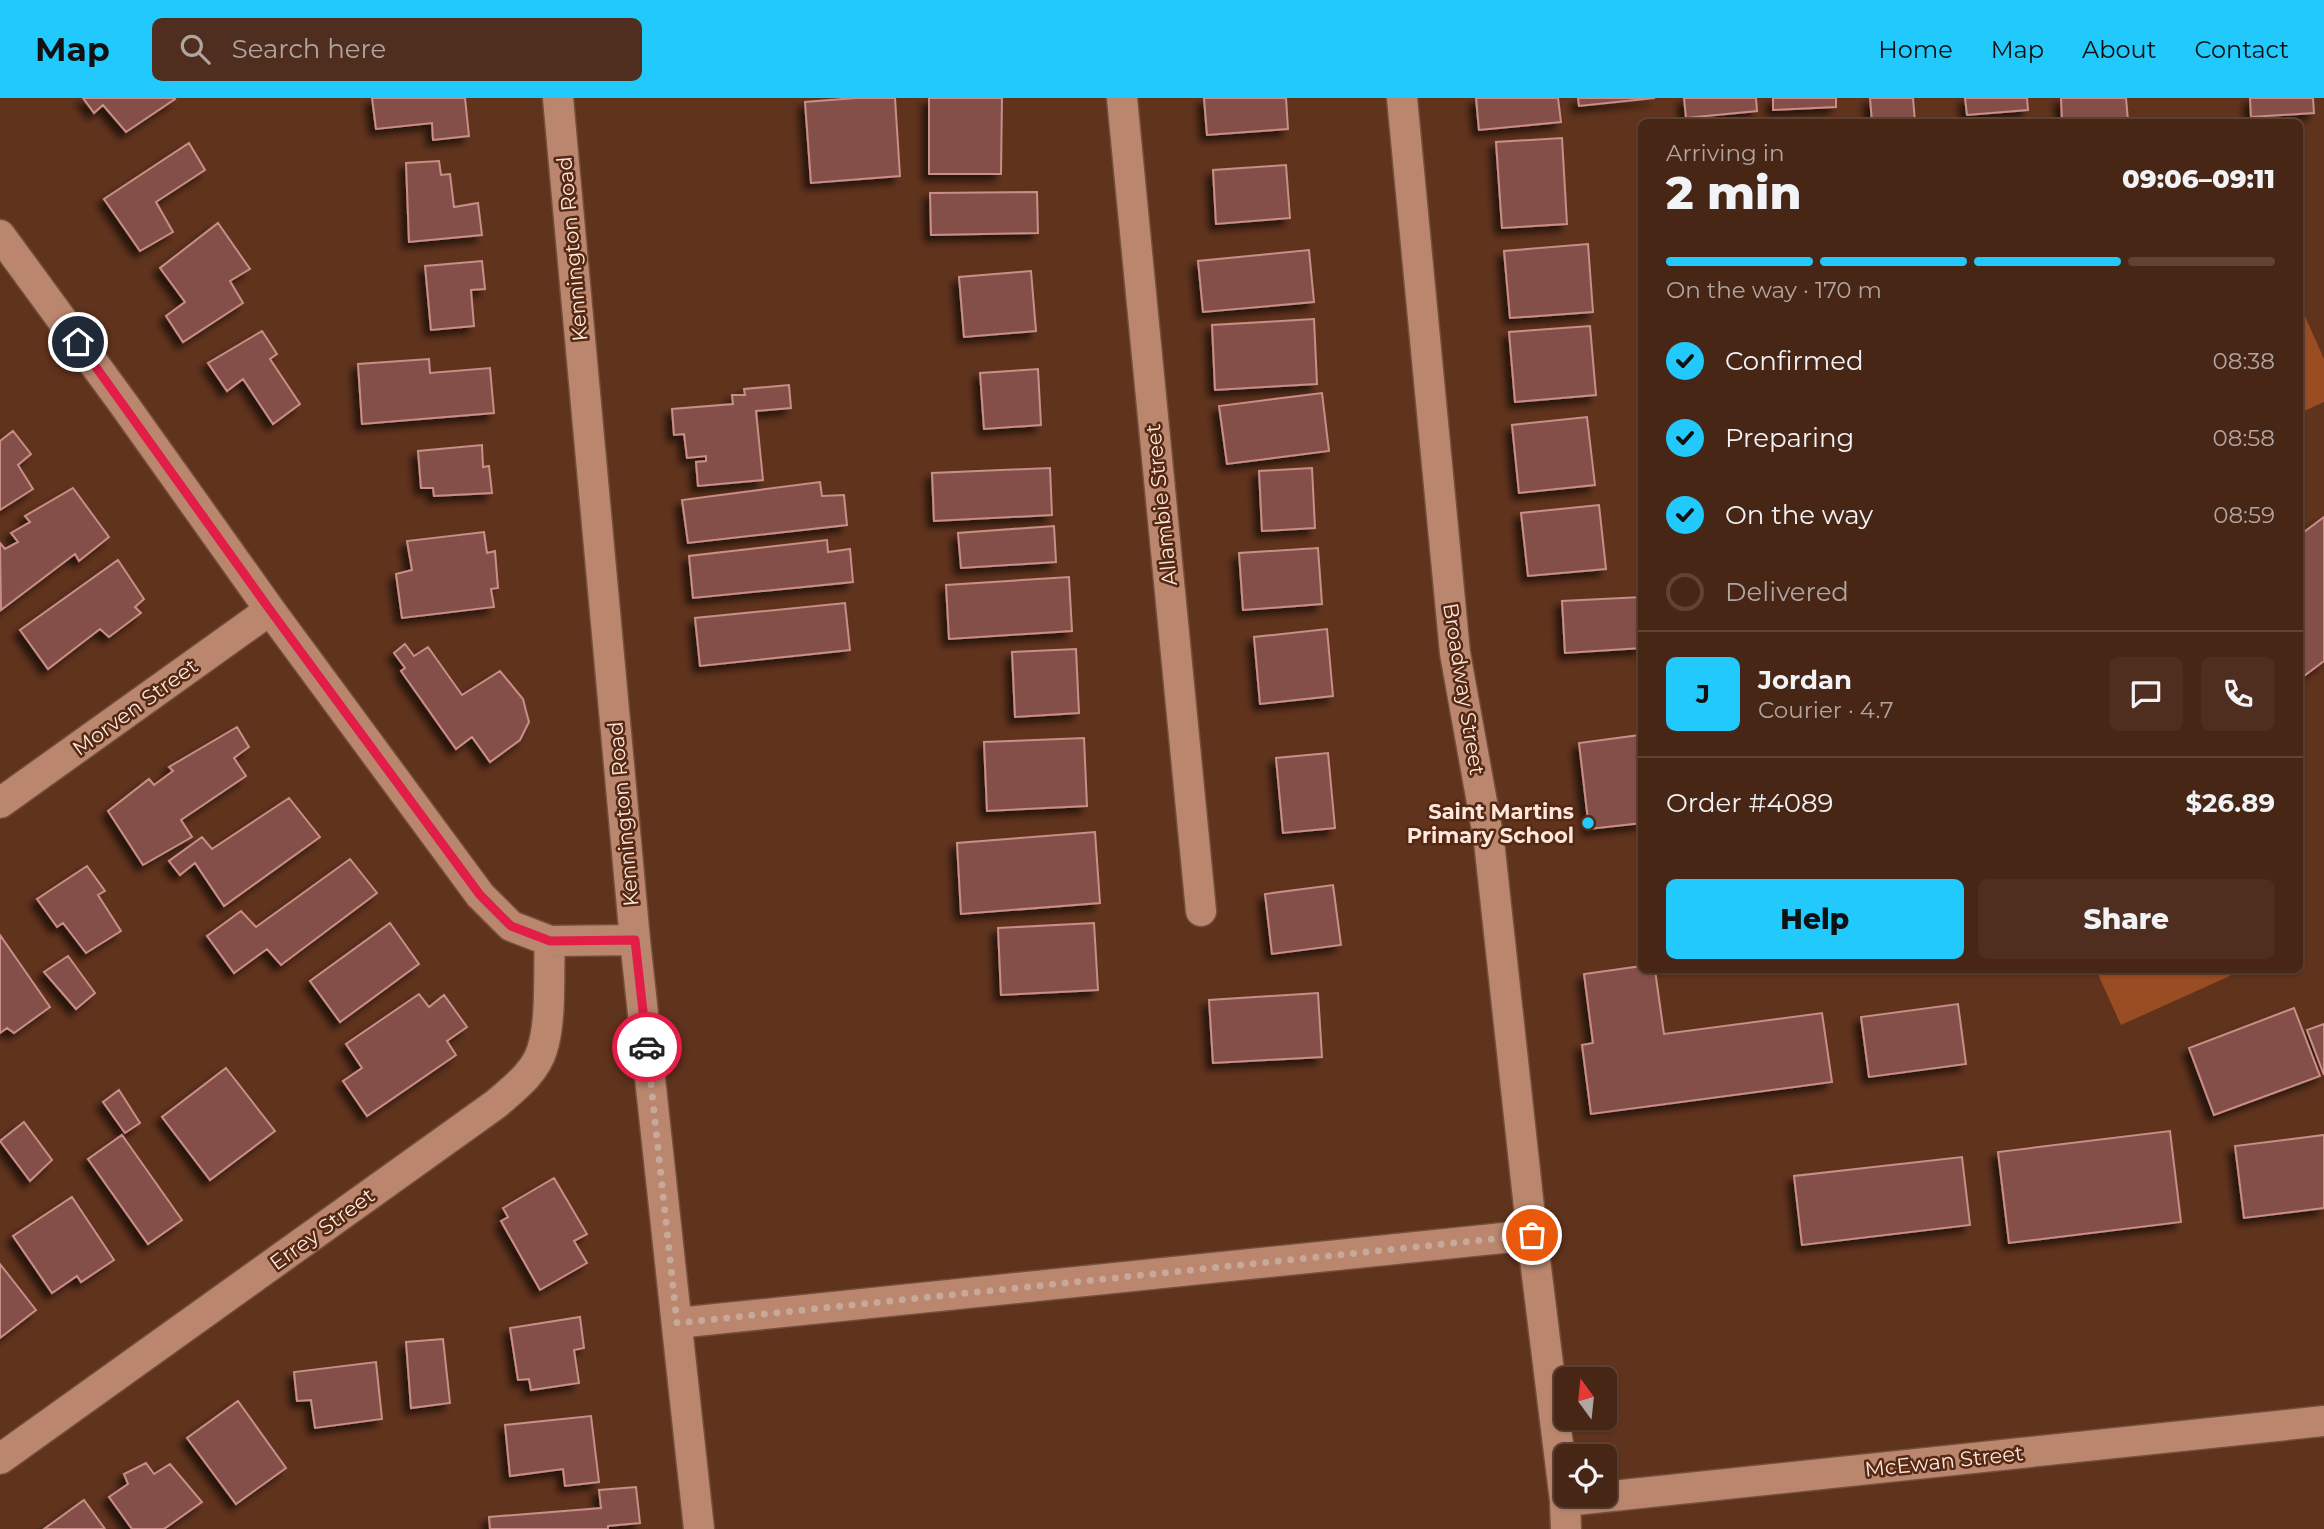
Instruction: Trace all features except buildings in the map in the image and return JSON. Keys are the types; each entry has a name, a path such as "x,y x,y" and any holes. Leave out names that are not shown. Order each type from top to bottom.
{"street":[{"name":"Kennington Road","path":"558,98 635,940 699,1529"},
{"name":"Allambie Street","path":"1122,98 1201,911"},
{"name":"Broadway Street","path":"1402,98 1455,653 1489,842 1565,1515"},
{"path":"0,235 270,610 480,895 511,926 550,941 635,940"},
{"name":"Morven Street","path":"0,803 270,610"},
{"name":"Errey Street","path":"0,1459 496,1104 524,1080 542,1052 550,941"},
{"path":"677,1323 1532,1235"},
{"name":"McEwan Street","path":"1565,1515 2324,1421"}],"shaded area":[{"path":"2303,312 2324,359 2324,402 2303,412"},
{"path":"2097,973 2236,973 2121,1025"}],"way so far":[{"path":"647,1047 677,1323 1532,1235"}],"place":[{"name":"Saint Martins Primary School","path":"1588,823"}],"route":[{"path":"78,342 270,610 480,895 511,926 550,941 635,940 647,1047"}]}
